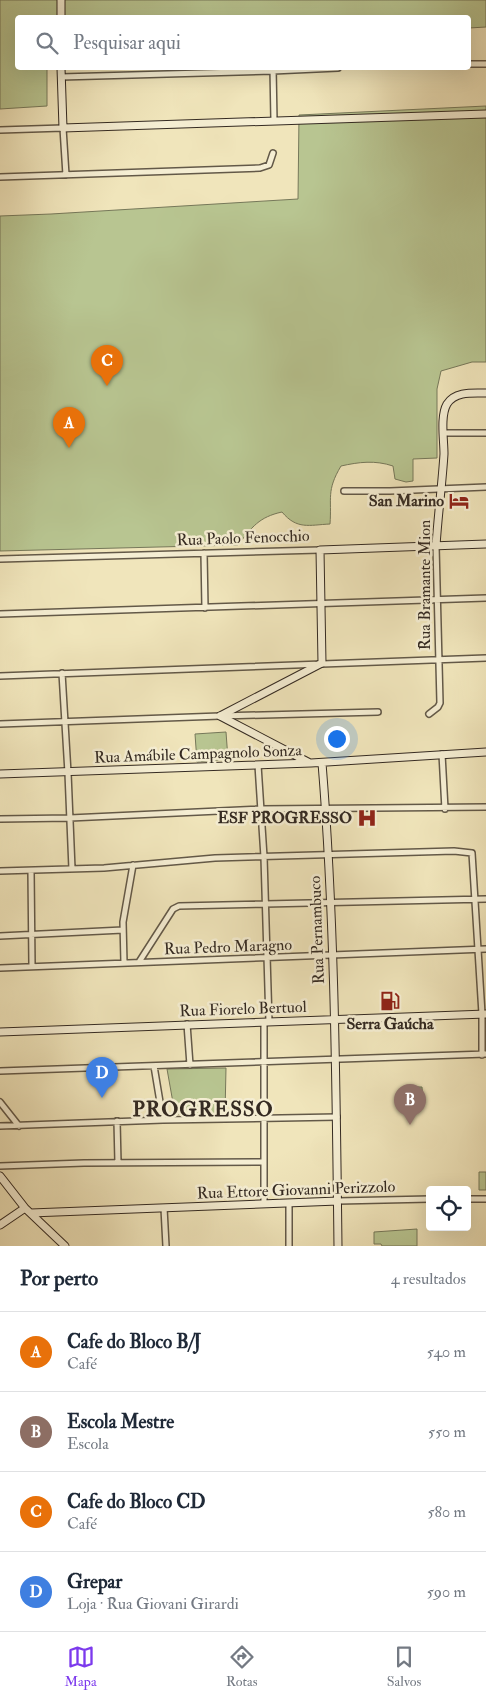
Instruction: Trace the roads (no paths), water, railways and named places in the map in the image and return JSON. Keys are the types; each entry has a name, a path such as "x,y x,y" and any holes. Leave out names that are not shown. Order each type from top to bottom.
{"street":[{"path":"61,0 61,15"},
{"path":"471,64 486,64"},
{"path":"61,70 66,176"},
{"path":"61,77 273,70 274,121"},
{"path":"0,130 486,114"},
{"path":"0,177 260,168 269,164 273,153"},
{"name":"Rua Bramante Mion","path":"429,714 440,703 436,546 441,489 444,414 447,404 461,394 486,393"},
{"path":"444,433 486,433"},
{"path":"344,491 486,487"},
{"name":"Rua Paolo Fenocchio","path":"0,559 486,544"},
{"path":"320,550 322,663"},
{"path":"204,553 205,608"},
{"path":"0,614 486,598"},
{"path":"0,676 486,658"},
{"path":"220,716 322,663"},
{"path":"62,673 72,869"},
{"path":"0,724 378,712"},
{"path":"220,716 311,764"},
{"name":"Rua Amábile Campagnolo Sonza","path":"0,774 311,764 486,752"},
{"path":"442,754 445,808"},
{"name":"Rua Pernambuco","path":"322,763 326,808 332,956 337,1117 338,1246"},
{"path":"258,765 262,809 267,958 263,1118 264,1204"},
{"path":"0,819 70,818 262,809 486,807"},
{"path":"0,871 72,869 215,858 454,851 472,853 477,950 484,1014 484,1055 0,1071"},
{"path":"124,963 123,930 133,865"},
{"path":"30,871 32,966"},
{"path":"140,962 173,909 179,906 486,899"},
{"path":"0,936 123,930"},
{"name":"Rua Pedro Maragno","path":"0,968 486,949"},
{"name":"Rua Fiorelo Bertuol","path":"0,1032 484,1014"},
{"path":"187,1024 190,1065"},
{"path":"154,1066 163,1120"},
{"path":"0,1102 19,1126"},
{"path":"0,1126 116,1121 337,1117"},
{"path":"116,1121 118,1163"},
{"path":"0,1166 263,1162"},
{"path":"0,1176 28,1210 65,1246"},
{"path":"471,1199 486,1198"},
{"name":"Rua Ettore Giovanni Perizzolo","path":"28,1210 426,1200"},
{"path":"289,1203 289,1246"},
{"path":"164,1208 166,1246"},
{"path":"0,1225 28,1210"}],"place":[{"name":"Cafe do Bloco CD","path":"107,386"},
{"name":"Cafe do Bloco B/J","path":"69,448"},
{"name":"San Marino","path":"459,501"},
{"name":"ESF PROGRESSO","path":"367,818"},
{"name":"Serra Gaúcha","path":"390,1001"},
{"name":"Grepar","path":"102,1098"},
{"name":"Escola Mestre","path":"410,1125"}],"district":[{"name":"PROGRESSO","path":"203,1109"}]}
